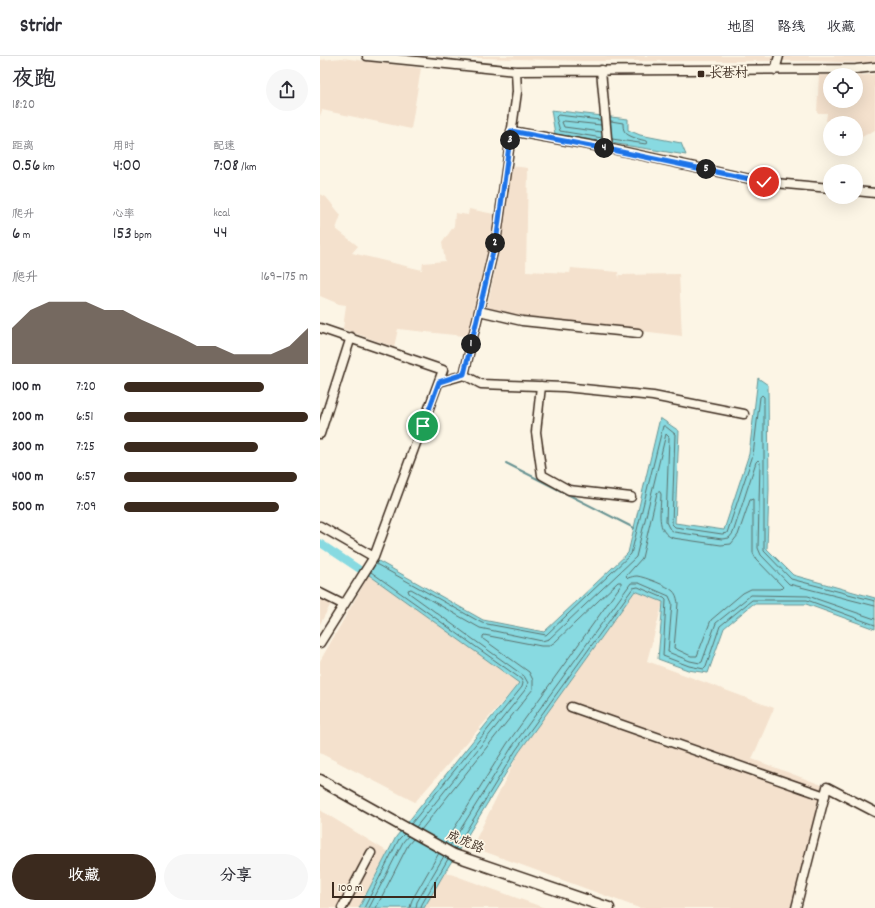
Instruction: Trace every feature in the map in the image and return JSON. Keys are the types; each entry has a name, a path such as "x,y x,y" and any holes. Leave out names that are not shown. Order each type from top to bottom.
{"street":[{"path":"368,56 516,71 775,70 856,69 875,67"},
{"path":"775,70 779,56"},
{"path":"601,70 608,149"},
{"path":"464,374 497,235 517,92 516,71"},
{"path":"511,131 608,149 764,182 823,187"},
{"path":"863,191 875,192"},
{"path":"479,311 522,321 638,333"},
{"path":"320,328 443,370 374,557 320,642"},
{"path":"320,434 351,338"},
{"path":"439,382 464,374 481,384 564,387 653,396 744,414"},
{"path":"541,386 536,432 542,475 569,490 631,497"},
{"path":"320,526 374,557"},
{"path":"320,593 344,605"},
{"path":"571,708 825,796"},
{"name":"成虎路","path":"320,780 454,855 610,908"},
{"path":"796,908 827,787 875,812"},
{"path":"342,908 371,853"}],"shaded area":[{"path":"424,56 875,56 875,62 582,61"},
{"path":"342,58 421,68 411,129 322,110 320,116 320,60"},
{"path":"875,74 875,130 863,136 863,116 827,116 827,113 817,113 819,75 823,75 823,108 863,108 863,75"},
{"path":"512,166 528,168 526,271 570,273 571,268 618,272 619,280 619,275 679,274 682,336 486,312 497,260"},
{"path":"320,194 326,197 341,215 336,229 358,246 352,253 422,270 423,263 445,261 442,243 454,226 455,213 468,215 469,209 499,215 479,311 473,312 473,337 398,329 394,347 343,329 346,305 339,304 320,296"},
{"path":"369,575 519,683 415,802 320,753 320,661"},
{"path":"635,591 663,602 647,661 774,708 752,759 827,787 795,908 639,908 472,847 519,752"},
{"path":"320,596 332,602 320,624"},
{"path":"320,810 388,852 359,908 320,908"},
{"path":"445,872 545,908 424,908"}],"water":[{"path":"551,110 628,119 628,130 640,135 681,143 686,155 555,134"},
{"path":"758,378 768,385 769,489 767,549 793,575 875,598 875,629 806,604 753,604 724,628 708,673 688,670 658,659 663,602 635,591 519,752 424,908 359,908 396,837 519,683 362,570 373,558 483,620 544,632 628,553 660,418 679,431 675,523 724,530 749,454"}],"waterway":[{"path":"506,463 634,528"},
{"path":"320,543 359,569"}],"place":[{"name":"长巷村","path":"701,74"}],"route":[{"path":"423,426 439,382 464,374 497,235 511,131 612,150 764,182"}]}
